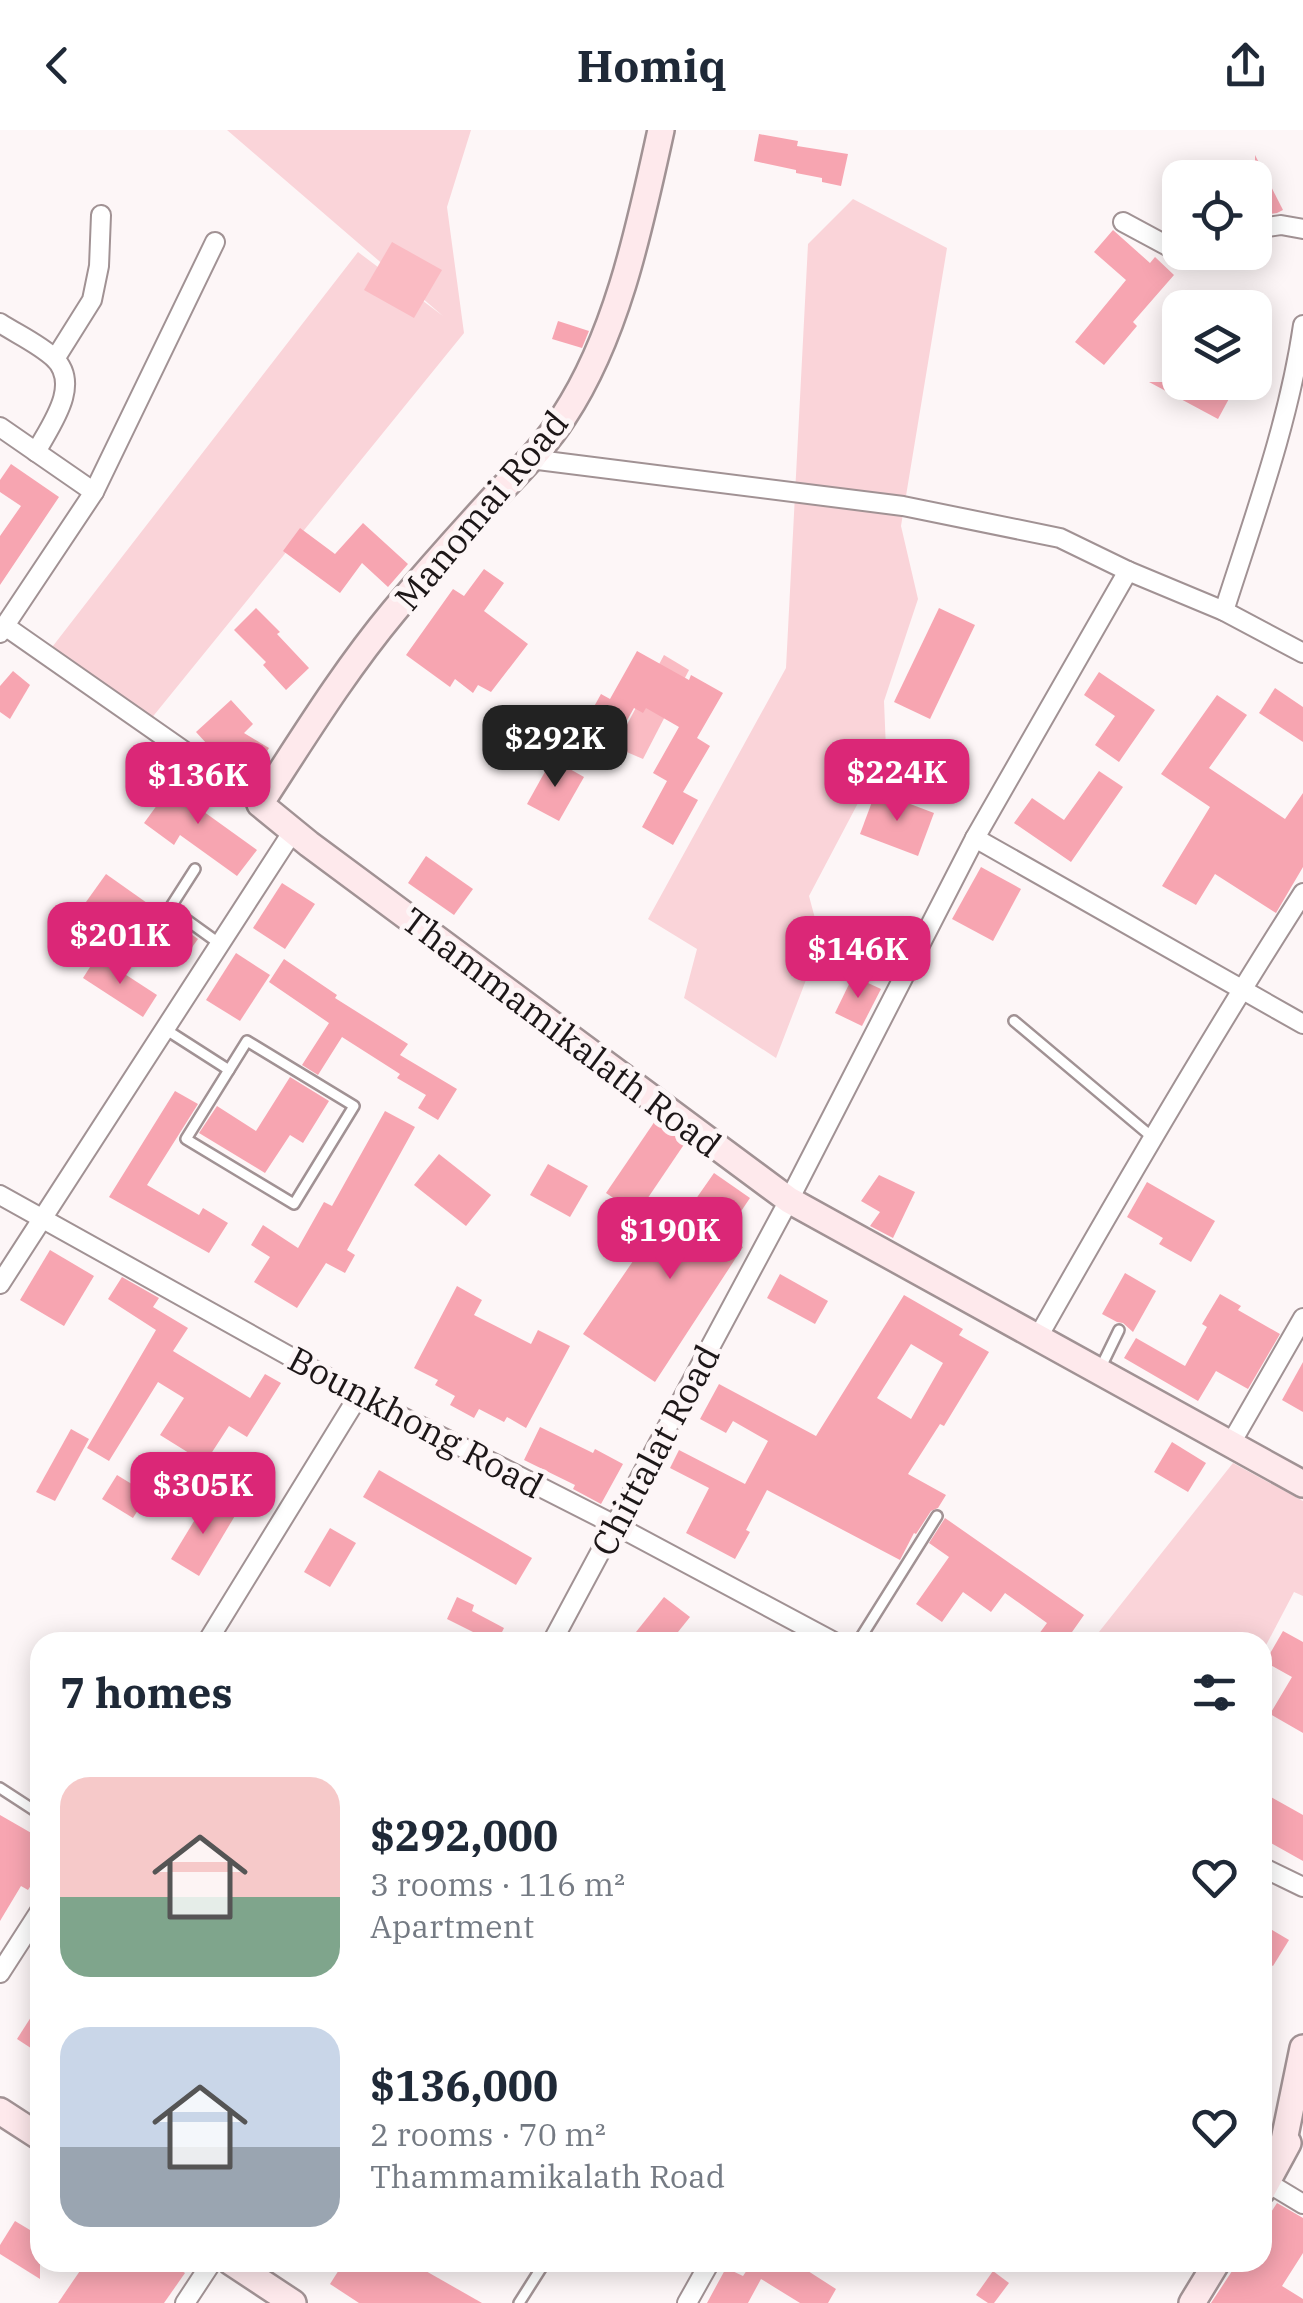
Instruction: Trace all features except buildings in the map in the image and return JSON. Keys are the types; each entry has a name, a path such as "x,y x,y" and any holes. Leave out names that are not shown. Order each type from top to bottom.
{"street":[{"name":"Manomai Road","path":"260,804 328,698 392,614 564,417 592,365 614,311 661,130"},
{"path":"55,359 92,300 99,266 101,215"},
{"path":"1123,222 1162,243"},
{"path":"1272,227 1303,229"},
{"path":"2,630 94,492 214,242"},
{"path":"0,322 55,359 66,375 60,407 36,452"},
{"path":"1224,610 1274,454 1303,324"},
{"path":"0,427 94,492"},
{"path":"530,460 903,506 1060,538 1224,610 1303,652"},
{"name":"Chittalat Road","path":"557,1632 789,1200 975,838 1128,571"},
{"name":"Thammamikalath Road","path":"2,630 260,804 789,1200 1303,1484"},
{"path":"0,1284 293,831"},
{"path":"975,838 1303,1024"},
{"path":"1038,1337 1152,1137 1303,893"},
{"name":"Bounkhong Road","path":"0,1196 359,1395 815,1632"},
{"path":"1230,1444 1303,1318"},
{"path":"214,1632 359,1395"},
{"path":"1272,1872 1303,1887"},
{"path":"0,1973 30,1926"},
{"path":"1280,2155 1303,2048"},
{"path":"0,2110 30,2130"},
{"path":"1272,2172 1303,2118"},
{"path":"1272,2190 1303,2204"},
{"path":"185,2303 205,2272"},
{"path":"246,2272 293,2303"},
{"path":"687,2303 704,2272"},
{"path":"1192,2303 1212,2272"}],"lane":[{"path":"195,870 170,908 220,944"},
{"path":"1014,1021 1152,1137"},
{"path":"165,1029 229,1070"},
{"path":"247,1041 354,1106 294,1204 186,1139 229,1070 247,1041"},
{"path":"1099,1371 1120,1330"},
{"path":"864,1632 936,1516"},
{"path":"0,1788 30,1808"},
{"path":"520,2303 538,2272"}],"shaded area":[{"path":"227,130 471,130 447,207 464,333 146,725 46,655 358,252 443,316"},
{"path":"853,199 947,248 901,526 918,599 884,701 886,750 809,896 821,941 776,1058 684,998 697,949 648,919 786,668 808,244"},
{"path":"392,242 442,270 414,318 364,290"},
{"path":"664,655 689,670 643,759 615,747"},
{"path":"1233,1463 1303,1501 1303,1596 1294,1592 1272,1634 1099,1632"}]}
